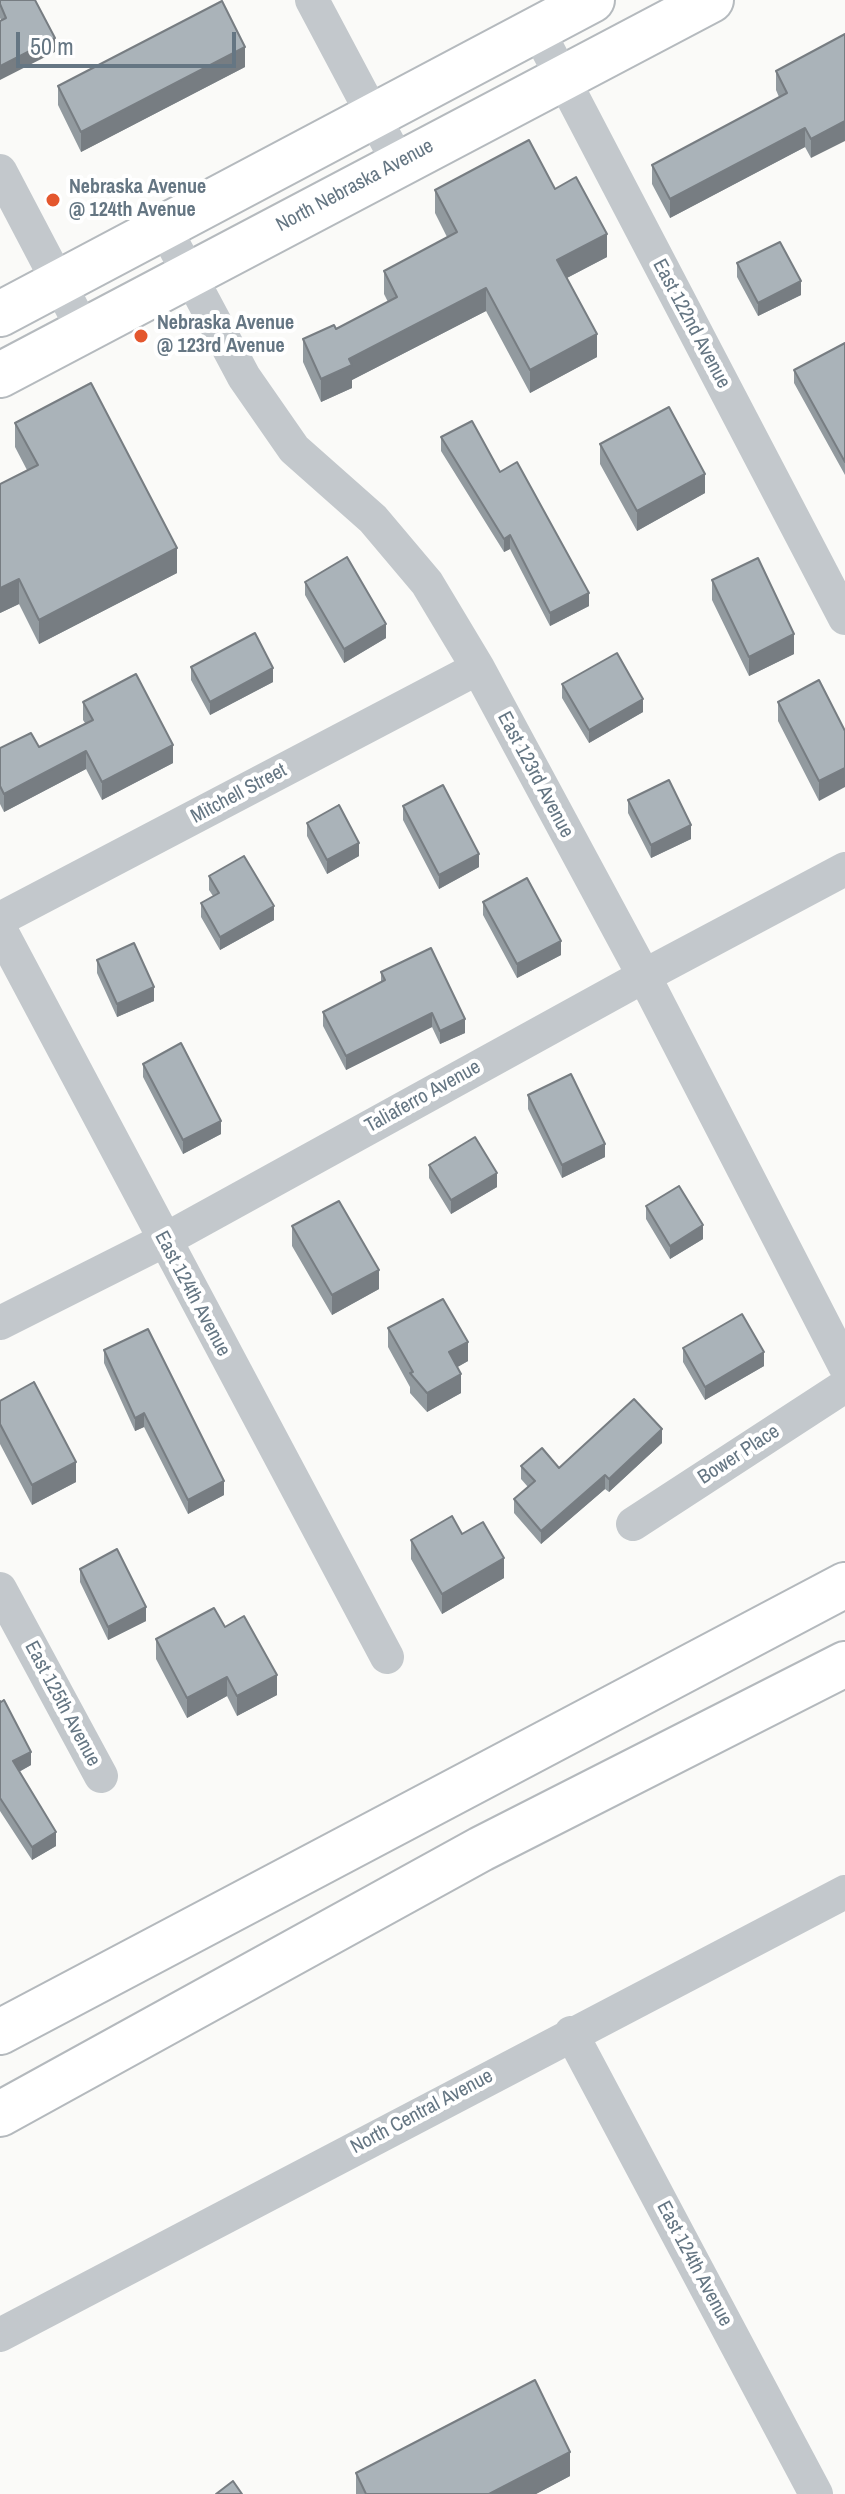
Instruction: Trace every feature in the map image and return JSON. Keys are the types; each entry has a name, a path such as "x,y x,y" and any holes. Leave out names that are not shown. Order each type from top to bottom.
{"main road":[{"path":"0,314 592,0"},
{"name":"North Nebraska Avenue","path":"0,375 398,162 711,0"},
{"path":"0,2032 845,1585"},
{"path":"0,2114 481,1849 845,1664"}],"street":[{"path":"312,0 398,162"},
{"name":"East 122nd Avenue","path":"537,29 845,618"},
{"path":"0,171 84,331"},
{"name":"East 123rd Avenue","path":"164,227 244,377 294,449 373,519 418,572 478,668 644,976 845,1366"},
{"name":"Mitchell Street","path":"0,919 478,668"},
{"name":"Taliaferro Avenue","path":"0,1323 163,1241 845,869"},
{"name":"East 124th Avenue","path":"0,929 163,1241 387,1657"},
{"name":"Bower Place","path":"633,1524 845,1386"},
{"name":"East 125th Avenue","path":"0,1589 101,1776"},
{"name":"North Central Avenue","path":"0,2335 845,1892"},
{"name":"East 124th Avenue","path":"571,2033 816,2494"}],"building":[{"path":"0,0 35,0 55,38 0,66 0,21 6,18"},
{"path":"222,1 245,47 81,132 58,86"},
{"path":"845,34 845,121 811,139 805,128 670,199 652,165 787,93 776,71"},
{"path":"529,140 555,189 576,177 607,234 557,260 597,334 530,370 486,288 349,359 352,365 321,379 303,339 334,325 336,329 397,297 384,271 457,232 435,190"},
{"path":"780,242 801,281 758,303 737,263"},
{"path":"845,343 845,462 794,370"},
{"path":"91,383 177,548 39,620 19,579 0,588 0,484 38,465 15,423"},
{"path":"669,407 705,474 637,511 600,444"},
{"path":"472,421 500,472 517,462 589,593 550,613 510,535 504,539 441,437"},
{"path":"347,557 386,624 344,649 305,582"},
{"path":"758,558 794,634 749,657 712,580"},
{"path":"255,633 273,668 210,702 191,667"},
{"path":"617,653 643,699 589,730 562,684"},
{"path":"136,674 173,745 102,782 86,751 4,794 0,786 0,748 31,733 39,747 93,720 83,702"},
{"path":"819,680 845,731 845,768 819,781 778,702"},
{"path":"669,780 691,825 651,845 628,800"},
{"path":"443,785 479,854 439,875 403,806"},
{"path":"339,805 359,843 327,860 307,823"},
{"path":"244,856 274,906 220,937 201,903 219,893 209,876"},
{"path":"527,878 561,941 517,964 483,902"},
{"path":"134,943 154,987 117,1004 97,960"},
{"path":"431,948 465,1019 440,1031 432,1013 346,1056 323,1012 385,980 381,972"},
{"path":"181,1043 221,1121 183,1140 143,1064"},
{"path":"571,1074 605,1144 562,1165 528,1095"},
{"path":"475,1137 497,1173 451,1200 429,1165"},
{"path":"679,1186 703,1225 670,1246 646,1206"},
{"path":"339,1201 379,1270 332,1295 292,1226"},
{"path":"443,1299 468,1342 449,1352 461,1374 427,1393 410,1373 413,1372 388,1328"},
{"path":"742,1314 764,1352 705,1387 683,1348"},
{"path":"148,1329 224,1481 188,1500 144,1413 135,1418 104,1350"},
{"path":"34,1382 76,1462 32,1485 0,1424 0,1401"},
{"path":"634,1399 662,1429 609,1479 605,1475 541,1531 514,1499 535,1481 521,1466 542,1448 559,1468"},
{"path":"452,1516 462,1534 483,1522 504,1558 442,1594 411,1540"},
{"path":"117,1549 146,1607 108,1627 80,1569"},
{"path":"214,1608 225,1627 244,1616 277,1675 237,1696 227,1677 187,1698 156,1639"},
{"path":"4,1700 31,1752 13,1761 56,1832 32,1847 0,1798 0,1701"},
{"path":"535,2380 570,2452 489,2494 366,2494 356,2473"},
{"path":"233,2481 242,2494 216,2494"}],"place":[{"name":"Nebraska Avenue @ 124th Avenue","path":"53,200"},
{"name":"Nebraska Avenue @ 123rd Avenue","path":"141,336"}]}
